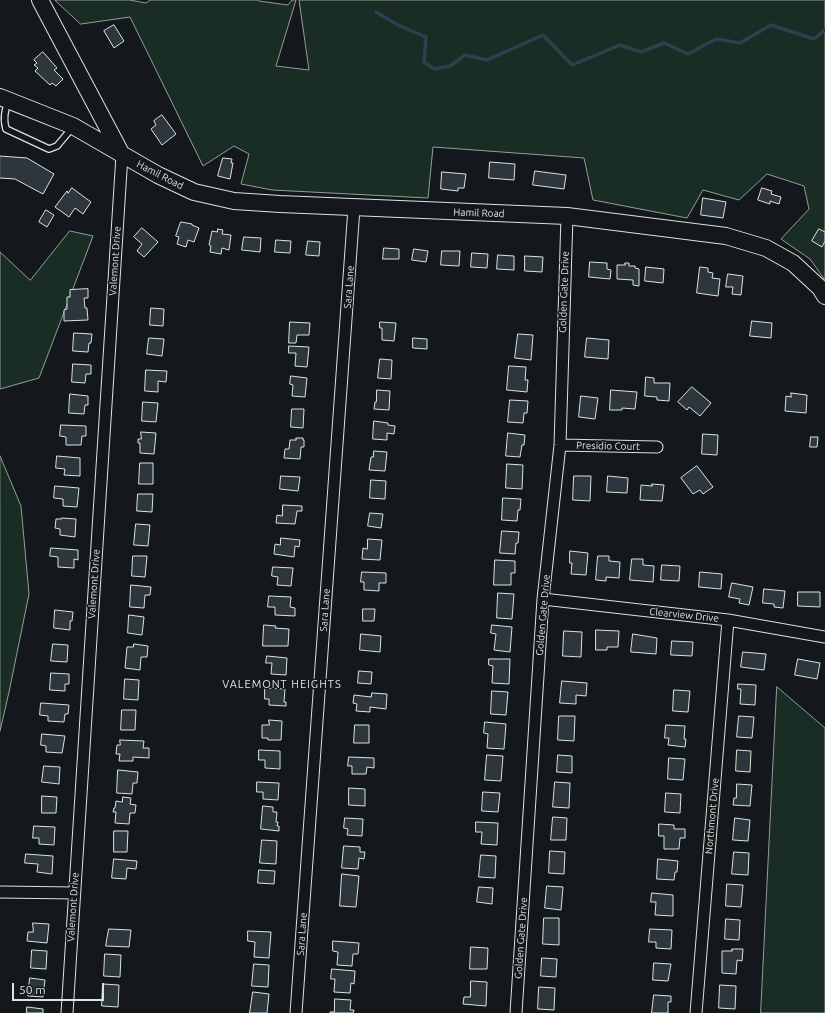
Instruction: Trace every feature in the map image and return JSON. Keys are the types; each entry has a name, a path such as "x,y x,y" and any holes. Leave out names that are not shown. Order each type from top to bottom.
{"street":[{"path":"40,0 122,155"},
{"name":"Hamil Road","path":"4,99 73,126 158,175 194,192 234,201 354,208 567,216 726,236 766,248 793,263 820,288 825,296"},
{"name":"Valemont Drive","path":"67,1013 122,155"},
{"name":"Sara Lane","path":"296,1013 354,208"},
{"name":"Golden Gate Drive","path":"516,1013 543,599 560,445 567,216"},
{"name":"Presidio Court","path":"560,445 657,448"},
{"name":"Clearview Drive","path":"543,599 728,620 825,637"},
{"name":"Northmont Drive","path":"696,1013 728,620"},
{"path":"0,892 74,893"}],"lane":[{"path":"4,99 4,122 6,129 49,149 57,146 73,126"}],"green space":[{"path":"55,0 130,0 146,3 150,0 257,0 288,5 292,0 296,0 276,66 309,70 299,0 825,0 825,280 810,259 781,239 809,209 804,186 767,174 739,200 703,190 687,218 593,200 584,158 433,147 428,198 272,190 241,184 249,154 234,146 203,166 130,17 81,24"},
{"path":"70,231 93,236 39,378 0,389 0,252 30,280"},
{"path":"0,456 21,506 29,594 0,731"},
{"path":"777,687 825,728 825,1013 761,1013"}],"building":[{"path":"114,25 124,41 114,48 104,31"},
{"path":"43,52 57,68 54,70 63,79 56,86 52,83 50,85 35,71 38,68 34,65 37,63 34,60"},
{"path":"162,115 176,134 162,145 151,129 156,125 154,121"},
{"path":"0,156 27,158 54,174 43,194 15,179 0,178"},
{"path":"223,158 232,159 231,163 233,163 230,179 218,176"},
{"path":"490,162 515,164 514,180 489,178"},
{"path":"535,171 566,175 564,189 533,185"},
{"path":"442,172 466,174 464,188 458,188 458,191 441,189"},
{"path":"72,188 91,202 83,214 75,208 69,217 55,207 67,191 68,193"},
{"path":"762,188 772,191 771,194 781,197 779,204 770,201 770,204 758,200"},
{"path":"703,198 726,202 723,218 701,215"},
{"path":"46,210 54,215 47,227 39,222"},
{"path":"181,222 192,224 199,228 194,242 188,240 186,247 177,244 179,237 176,236"},
{"path":"142,228 158,242 144,257 137,251 142,244 134,237"},
{"path":"218,229 223,230 222,234 231,235 229,250 222,248 221,254 210,252 211,246 209,245 212,231 217,232"},
{"path":"819,229 825,232 825,241 822,247 812,241"},
{"path":"244,237 261,238 260,252 242,250"},
{"path":"276,240 291,241 290,253 275,252"},
{"path":"308,241 320,242 319,256 306,255"},
{"path":"384,248 399,249 399,259 383,259"},
{"path":"414,249 428,251 426,262 412,260"},
{"path":"442,251 460,251 459,266 441,265"},
{"path":"472,253 488,254 487,268 471,267"},
{"path":"498,255 514,256 514,270 497,269"},
{"path":"525,256 543,257 542,272 525,271"},
{"path":"590,262 607,263 607,269 611,270 610,279 589,277"},
{"path":"625,263 629,263 629,266 635,266 635,268 639,269 639,286 633,285 633,280 617,279 617,265 625,265"},
{"path":"646,267 664,269 663,283 645,281"},
{"path":"700,267 708,268 708,272 713,273 712,278 720,279 718,296 697,293"},
{"path":"728,274 743,276 741,295 732,294 733,287 726,287"},
{"path":"88,289 88,298 84,298 88,320 64,321 64,310 67,309 67,297 70,297 70,290"},
{"path":"151,308 164,309 163,326 150,325"},
{"path":"752,321 772,323 771,338 750,336"},
{"path":"290,322 310,323 309,335 297,335 296,343 289,343"},
{"path":"380,322 396,323 394,341 382,340 382,328 380,328"},
{"path":"74,333 92,334 88,352 73,351"},
{"path":"518,334 533,335 531,360 515,358"},
{"path":"149,338 164,339 162,356 147,354"},
{"path":"413,338 427,339 427,349 413,348"},
{"path":"587,338 609,340 608,359 585,357"},
{"path":"289,346 309,347 307,367 295,366 296,353 289,353"},
{"path":"380,359 392,360 391,379 378,378"},
{"path":"73,364 91,365 91,374 86,374 85,383 72,382"},
{"path":"509,366 526,367 525,380 528,380 527,392 507,390"},
{"path":"146,370 167,371 166,382 158,381 158,392 145,391"},
{"path":"291,376 307,378 305,397 292,396 293,385 290,384"},
{"path":"646,377 654,378 654,383 670,383 669,401 657,400 657,397 645,396"},
{"path":"692,387 711,403 700,416 689,407 687,410 678,402"},
{"path":"377,390 390,391 389,410 374,409"},
{"path":"611,390 637,392 635,409 622,408 622,410 610,410"},
{"path":"791,393 807,395 806,413 785,411 786,396 791,397"},
{"path":"70,394 88,396 88,405 85,405 84,414 69,413"},
{"path":"581,396 598,398 595,419 579,417"},
{"path":"510,400 528,401 527,413 524,413 523,423 508,422"},
{"path":"143,402 158,403 156,422 142,421"},
{"path":"292,409 304,409 303,428 291,427"},
{"path":"374,421 388,423 388,425 395,426 394,434 387,433 387,440 373,439"},
{"path":"61,425 86,426 86,436 82,436 81,445 66,445 66,437 60,436"},
{"path":"141,432 156,433 154,454 140,453 140,443 138,443 138,439 141,439"},
{"path":"508,433 525,435 524,445 522,445 520,457 506,456"},
{"path":"703,434 718,435 717,455 702,454"},
{"path":"811,437 818,437 817,447 810,447"},
{"path":"296,438 303,438 304,440 304,447 301,447 300,459 284,458 285,449 289,449 290,440 296,440"},
{"path":"374,451 387,452 385,471 369,470 371,457 373,457"},
{"path":"57,456 80,458 80,476 64,475 65,469 56,468"},
{"path":"140,463 153,463 153,484 139,484"},
{"path":"507,464 523,465 522,489 506,488"},
{"path":"697,466 713,487 703,494 700,490 693,494 681,478"},
{"path":"281,476 300,477 298,491 280,489"},
{"path":"574,476 591,476 590,501 573,500"},
{"path":"608,476 628,478 627,493 607,492"},
{"path":"371,480 386,481 385,499 370,498"},
{"path":"652,484 664,485 662,501 640,500 641,485 652,486"},
{"path":"55,486 79,488 77,507 63,506 63,499 54,498"},
{"path":"138,494 153,494 152,512 137,511"},
{"path":"503,498 521,499 517,521 502,520"},
{"path":"283,505 302,506 302,511 297,511 295,524 276,523 277,515 282,516"},
{"path":"370,513 383,514 381,528 368,526"},
{"path":"56,519 76,519 75,537 60,535 60,529 55,528"},
{"path":"136,524 150,525 148,546 134,545"},
{"path":"502,531 519,532 515,554 500,553"},
{"path":"281,538 300,540 299,547 295,546 294,557 274,554 275,544 280,545"},
{"path":"368,539 382,540 380,560 362,559 363,548 367,549"},
{"path":"51,548 78,550 78,560 74,559 74,568 58,567 58,557 50,556"},
{"path":"570,551 588,553 586,575 571,574 572,563 570,563"},
{"path":"133,556 147,556 145,577 132,576"},
{"path":"598,556 609,556 609,561 620,562 619,578 606,577 606,581 596,580"},
{"path":"632,559 643,559 643,565 654,566 653,582 630,580"},
{"path":"495,560 515,561 515,573 511,573 511,585 494,585"},
{"path":"662,565 680,566 679,581 661,580"},
{"path":"273,567 293,568 291,586 277,585 278,577 272,576"},
{"path":"362,572 386,573 386,583 379,583 379,591 364,590 364,582 361,582"},
{"path":"700,572 722,574 721,589 699,587"},
{"path":"732,583 753,587 749,605 739,603 740,599 729,597"},
{"path":"131,585 151,587 150,595 145,595 144,608 130,607"},
{"path":"764,589 785,591 783,608 774,607 774,604 763,603"},
{"path":"798,592 820,592 820,607 798,606"},
{"path":"498,593 514,594 512,619 497,618"},
{"path":"269,596 291,597 290,607 295,608 295,616 275,615 275,607 268,607"},
{"path":"363,609 375,609 374,621 363,621"},
{"path":"55,610 73,612 72,621 70,621 70,630 54,628"},
{"path":"129,615 144,617 142,635 128,633"},
{"path":"264,625 276,626 275,628 289,629 288,646 263,646"},
{"path":"492,625 512,627 510,652 494,650 496,634 491,633"},
{"path":"596,630 619,631 618,647 607,647 607,650 596,650"},
{"path":"564,631 582,632 581,657 563,656"},
{"path":"361,634 381,636 380,652 360,650"},
{"path":"633,634 657,638 656,654 631,652"},
{"path":"672,641 693,642 692,656 671,655"},
{"path":"53,644 68,645 67,662 51,661"},
{"path":"134,644 148,646 147,657 141,657 140,670 125,668 127,647 133,647"},
{"path":"743,652 766,654 764,670 741,667"},
{"path":"267,656 287,658 286,675 271,674 272,663 266,663"},
{"path":"489,659 510,659 509,684 492,683 493,666 489,665"},
{"path":"798,659 820,663 817,679 795,675"},
{"path":"359,671 372,672 371,684 358,683"},
{"path":"51,673 69,674 69,684 65,684 65,691 50,690"},
{"path":"125,679 139,680 138,700 124,699"},
{"path":"562,681 587,683 586,696 576,695 576,704 560,703"},
{"path":"738,684 756,685 755,705 740,704 741,689 738,689"},
{"path":"265,688 285,689 284,702 286,702 286,706 269,705 269,699 265,699"},
{"path":"674,690 690,691 688,712 673,711"},
{"path":"492,691 508,692 506,715 491,714"},
{"path":"372,693 387,694 386,709 370,707 370,712 356,711 357,704 353,703 354,695 371,697"},
{"path":"41,703 69,705 68,714 65,714 64,722 48,721 48,716 40,715"},
{"path":"122,710 136,710 135,730 121,730"},
{"path":"559,716 575,716 574,741 558,740"},
{"path":"739,716 754,717 752,738 737,737"},
{"path":"269,720 282,721 281,740 268,740 268,738 262,738 262,725 269,725"},
{"path":"485,722 506,724 504,749 487,748 488,734 484,733"},
{"path":"355,725 369,725 369,743 354,743"},
{"path":"666,725 685,726 685,747 668,745 669,738 665,738"},
{"path":"42,734 65,736 62,753 46,752 46,746 41,745"},
{"path":"120,740 144,741 143,748 149,748 149,758 133,757 133,761 119,761 120,754 116,754 117,745 120,745"},
{"path":"259,750 280,751 280,769 265,768 265,760 259,760"},
{"path":"737,750 751,751 750,772 736,771"},
{"path":"487,755 503,756 501,781 485,780"},
{"path":"558,755 572,756 572,773 557,772"},
{"path":"349,757 374,758 374,768 367,767 366,774 352,774 352,766 348,766"},
{"path":"669,758 685,759 683,780 668,779"},
{"path":"44,766 60,767 59,784 42,782"},
{"path":"118,770 138,772 137,783 133,783 132,794 117,793"},
{"path":"257,782 279,783 278,800 263,799 263,792 257,792"},
{"path":"555,782 570,783 569,808 553,807"},
{"path":"737,784 752,785 750,806 733,805 734,798 736,798"},
{"path":"349,788 365,789 365,806 349,805"},
{"path":"483,792 500,793 498,812 482,811"},
{"path":"666,793 681,794 680,813 665,812"},
{"path":"42,796 57,797 56,813 42,813"},
{"path":"123,797 131,798 130,804 136,805 135,813 130,813 129,824 115,823 116,812 113,812 116,801 122,802"},
{"path":"263,806 273,807 273,812 277,812 276,822 278,822 277,826 279,826 279,831 261,829"},
{"path":"553,817 567,818 566,840 551,840"},
{"path":"345,818 363,819 362,836 347,835 348,829 344,828"},
{"path":"735,818 750,820 748,841 733,840"},
{"path":"476,822 498,823 497,845 481,844 482,832 476,832"},
{"path":"659,824 674,825 674,829 685,829 685,838 680,838 679,849 664,849 664,836 659,836"},
{"path":"34,826 55,827 54,845 39,844 39,838 33,838"},
{"path":"114,831 128,831 127,852 114,852"},
{"path":"262,840 277,841 276,864 260,863"},
{"path":"344,846 360,847 360,852 365,852 364,859 359,858 358,869 342,868"},
{"path":"550,851 565,852 564,874 549,873"},
{"path":"734,852 749,853 748,875 732,874"},
{"path":"26,854 53,856 52,874 37,872 38,864 25,863"},
{"path":"481,855 496,856 495,878 479,877"},
{"path":"114,859 137,861 136,869 127,868 126,879 112,878"},
{"path":"658,859 678,861 677,872 675,872 674,880 657,879"},
{"path":"259,870 275,871 274,884 258,883"},
{"path":"342,874 359,876 356,907 340,906"},
{"path":"727,884 743,885 741,907 726,906"},
{"path":"547,886 563,887 561,910 545,908"},
{"path":"479,887 493,888 492,904 477,902"},
{"path":"652,893 673,895 673,916 655,915 656,902 651,902"},
{"path":"544,918 559,918 559,945 543,944"},
{"path":"726,919 740,920 739,940 725,939"},
{"path":"33,923 49,924 47,943 27,941 28,932 33,932"},
{"path":"109,929 131,930 129,947 106,946"},
{"path":"650,929 672,930 671,949 656,948 656,942 649,942"},
{"path":"248,931 271,932 269,958 254,957 255,942 248,941"},
{"path":"333,941 359,943 358,954 353,954 352,966 337,965 338,952 333,951"},
{"path":"471,947 488,948 487,969 470,969"},
{"path":"732,949 743,949 742,961 737,960 736,974 722,973 722,951 732,951"},
{"path":"32,950 47,951 46,969 31,968"},
{"path":"105,954 121,955 120,977 104,976"},
{"path":"542,958 557,959 556,977 541,976"},
{"path":"654,963 671,964 668,981 653,980"},
{"path":"254,964 269,965 268,987 252,986"},
{"path":"332,969 355,971 354,984 351,983 350,993 334,992 335,979 331,979"},
{"path":"30,978 45,980 43,997 28,996"},
{"path":"471,981 487,982 486,1006 463,1004 464,997 470,997"},
{"path":"103,984 119,985 118,1007 102,1006"},
{"path":"720,985 736,986 735,1009 719,1008"},
{"path":"539,987 555,988 554,1010 538,1009"},
{"path":"253,992 269,994 267,1013 250,1013"},
{"path":"654,995 671,996 671,1002 668,1002 668,1013 652,1013"},
{"path":"335,999 351,1000 350,1010 354,1010 353,1013 330,1013 334,1012"},
{"path":"27,1007 43,1009 43,1013 27,1013"}],"waterway":[{"path":"376,12 398,25 426,37 424,62 434,69 450,66 465,55 487,60 543,35 572,65 620,45 641,52 664,43 688,54 716,39 740,43 771,25 814,39 825,30"}],"district":[{"name":"VALEMONT HEIGHTS","path":"282,684"}]}
